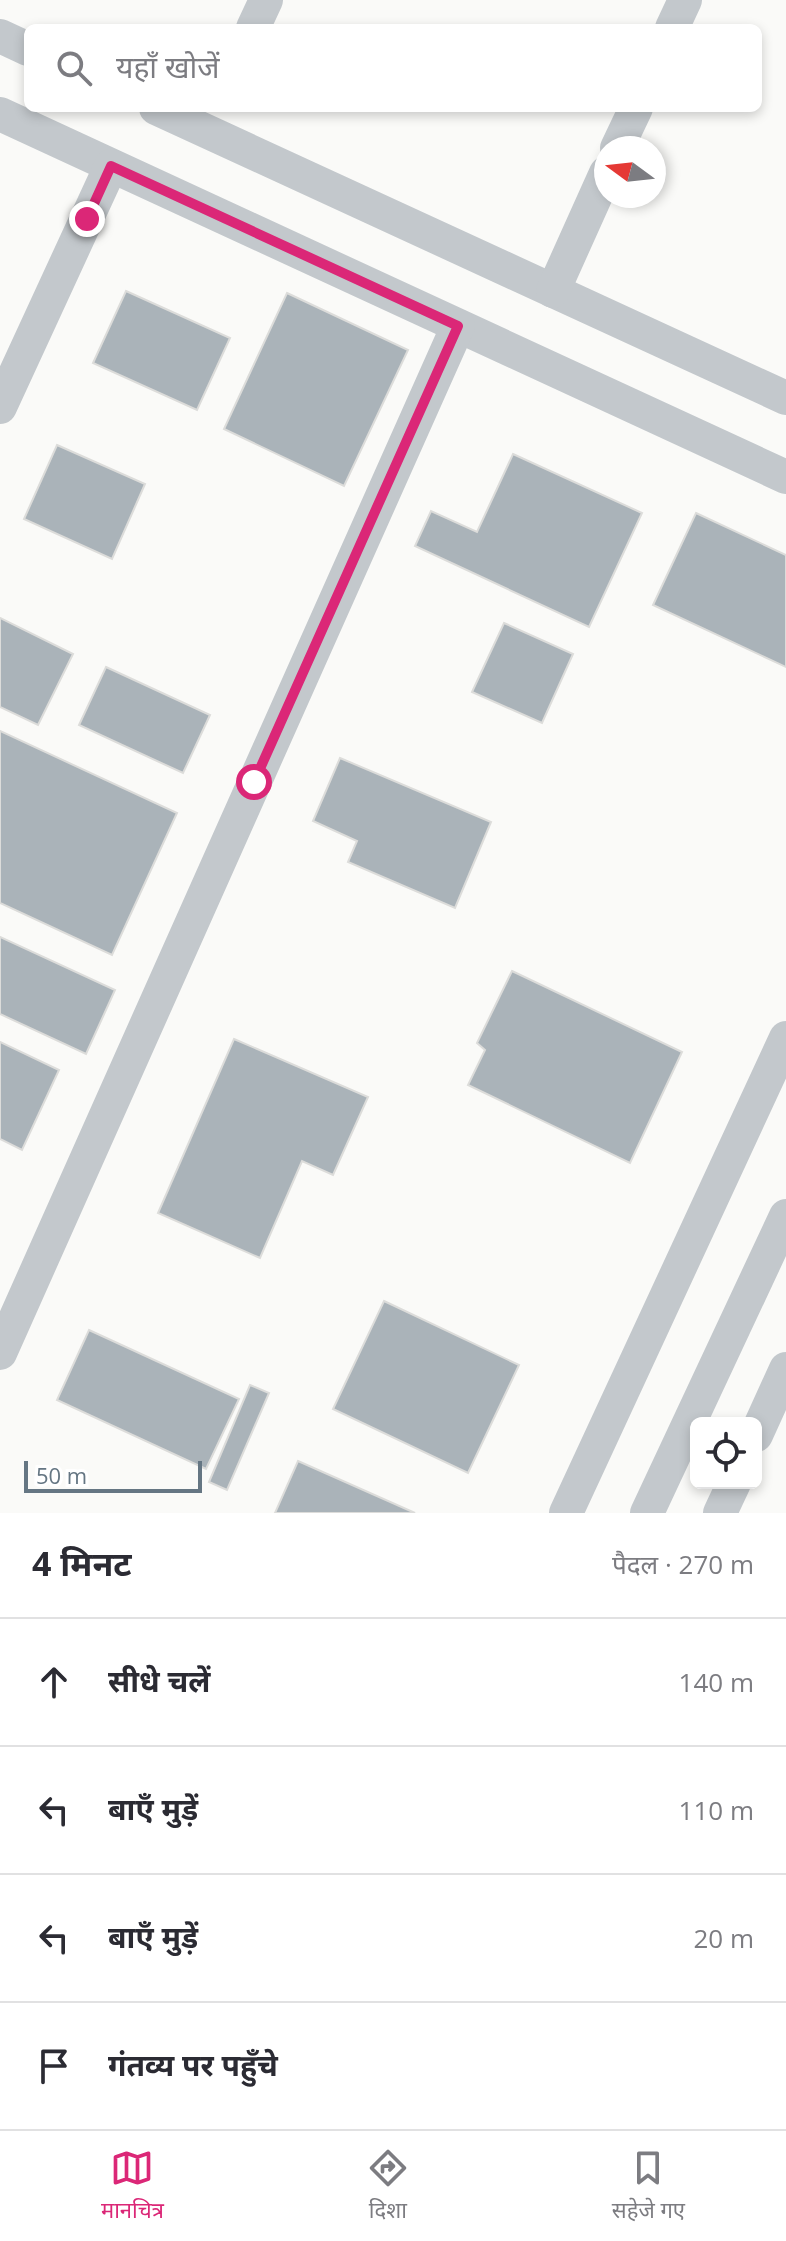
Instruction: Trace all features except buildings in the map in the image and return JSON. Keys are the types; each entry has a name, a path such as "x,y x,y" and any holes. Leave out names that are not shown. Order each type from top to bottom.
{"street":[{"path":"255,24 266,0"},
{"path":"674,24 685,0"},
{"path":"0,36 24,47"},
{"path":"176,112 211,119 553,291 786,398"},
{"path":"623,136 634,112"},
{"path":"0,114 786,477"},
{"path":"0,407 111,166"},
{"path":"553,291 594,200"},
{"path":"0,1353 458,326"},
{"path":"566,1513 786,1038"},
{"path":"647,1513 786,1216"},
{"path":"762,1422 786,1369"},
{"path":"720,1513 731,1489"}],"route":[{"path":"87,219 111,166 458,326 254,782"}]}
